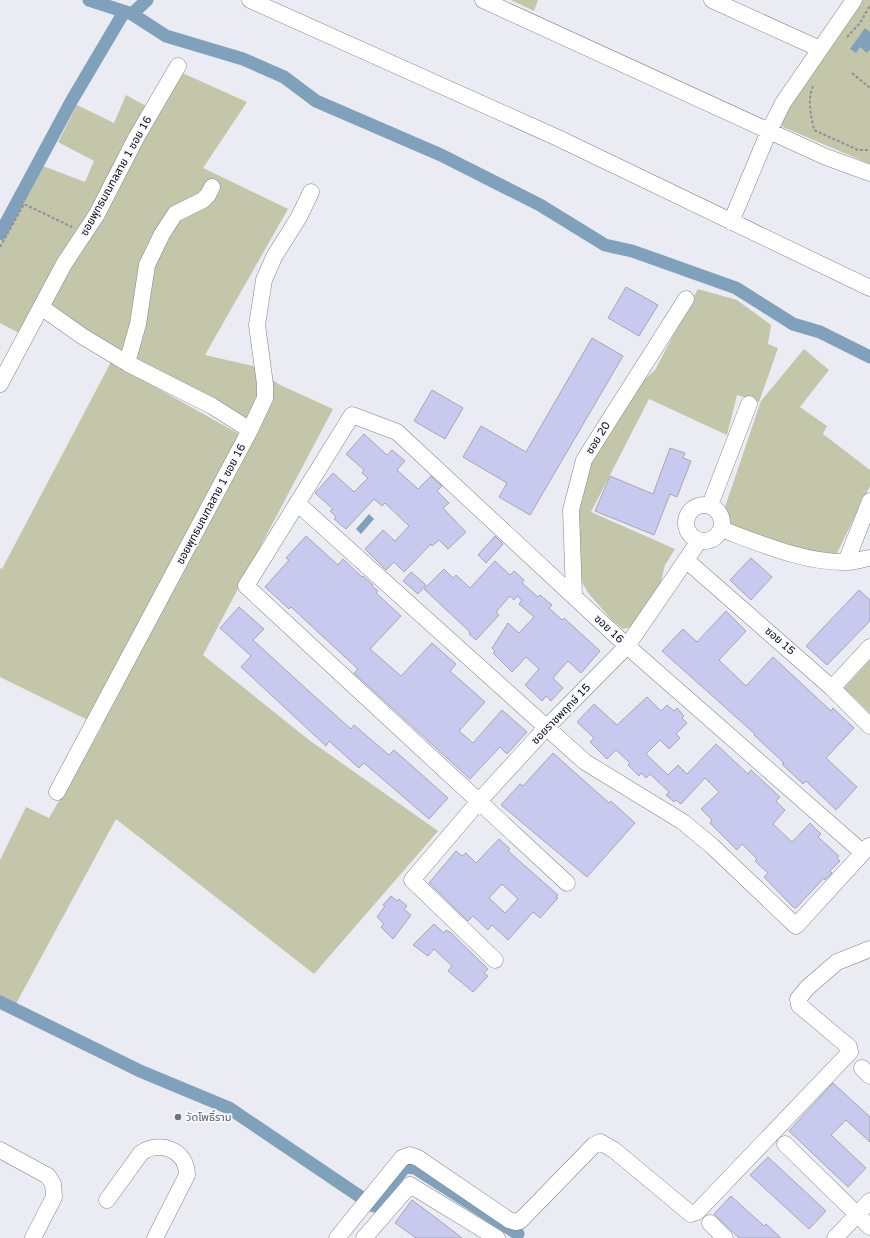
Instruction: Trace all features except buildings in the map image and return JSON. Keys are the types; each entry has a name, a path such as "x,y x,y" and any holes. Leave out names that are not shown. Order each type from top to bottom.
{"street":[{"path":"250,0 558,138 870,288"},
{"path":"483,0 826,157 870,173"},
{"path":"712,0 820,49"},
{"path":"731,222 769,131 783,103 854,0"},
{"name":"ซอยพุทธมณฑลสาย 1 ซอย 16","path":"0,384 64,264 97,214 136,138 178,66"},
{"path":"127,363 138,324 147,265 162,234 175,214 203,200 208,195 212,186"},
{"path":"250,430 265,398 265,384 257,325 264,280 274,257 299,217 311,192"},
{"name":"ซอย 20","path":"574,596 571,510 584,460 686,299"},
{"name":"ซอยพุทธมณฑลสาย 1 ซอย 16","path":"41,307 82,336 127,363 212,406 250,430 57,792"},
{"path":"710,505 749,404"},
{"name":"ซอย 16","path":"297,503 352,415 397,432 627,646 866,848"},
{"path":"846,562 870,501"},
{"path":"567,883 480,800 246,586 297,503 585,762 683,822 712,846 796,926 866,848"},
{"path":"704,504 710,505 715,508 722,517 721,528 715,537 705,541 699,540 689,534 685,523 686,517 693,507 704,504"},
{"path":"721,528 769,546 806,557 846,562 870,558"},
{"name":"ซอยราชพฤกษ์ 15","path":"495,960 412,880 480,800 546,728 627,646 699,540"},
{"name":"ซอย 15","path":"686,560 832,688 870,726"},
{"path":"832,688 870,647"},
{"path":"338,1238 402,1158 410,1155 418,1158 509,1220 516,1222 520,1221 594,1145 600,1142 614,1150 691,1214 697,1212 850,1052 849,1047 799,1004 798,999 807,988 836,962 870,949"},
{"path":"785,1144 870,1227"},
{"path":"107,1200 141,1153 149,1148 157,1146 170,1148 174,1151 187,1166 187,1175 155,1238"},
{"path":"0,1150 48,1176 53,1184 54,1197 33,1238"},
{"path":"364,1238 410,1184 497,1238"},
{"path":"835,1238 870,1200"},
{"path":"710,1223 725,1238"}],"path":[{"path":"844,39 860,23 870,5"},
{"path":"852,73 870,88"},
{"path":"814,83 810,93 810,113 814,130 858,150 870,150"},
{"path":"0,247 24,204 85,233"}],"green space":[{"path":"511,0 538,0 534,11"},
{"path":"863,0 870,0 870,164 783,127 780,123 801,84"},
{"path":"169,67 247,102 203,168 288,209 205,355 253,366 280,385 333,409 203,655 309,740 438,831 314,974 116,819 11,1013 0,1008 0,860 26,807 49,818 102,727 0,677 0,568 2,569 111,362 239,434 248,424 39,302 19,333 0,323 0,243 16,209 43,166 85,182 94,161 58,142 77,105 114,123 126,95 148,107"},
{"path":"698,289 737,300 771,325 768,344 778,348 759,402 737,395 727,435 649,399 591,512 675,549 665,565 659,590 635,626 623,629 612,620 589,594 578,576 577,501 597,450 637,386 655,370"},
{"path":"804,349 829,370 800,407 827,426 823,434 870,470 870,486 837,553 813,552 798,549 752,536 732,524 725,507 761,401"},
{"path":"870,660 870,713 844,688"}],"water":[{"path":"865,28 870,32 870,49 867,53 860,47 856,53 850,49"},
{"path":"369,514 374,519 361,534 356,529"}],"waterway":[{"path":"89,0 132,14 166,36 243,59 284,77 316,101 441,155 540,205 605,245 632,251 736,288 793,324 820,332 870,357"},
{"path":"132,14 147,0"},
{"path":"0,234 72,100 124,12"},
{"path":"0,1002 140,1071 229,1108 374,1206 405,1167 415,1168 518,1234"}],"place":[{"name":"วัดโพธิ์ราม","path":"178,1117"}]}
